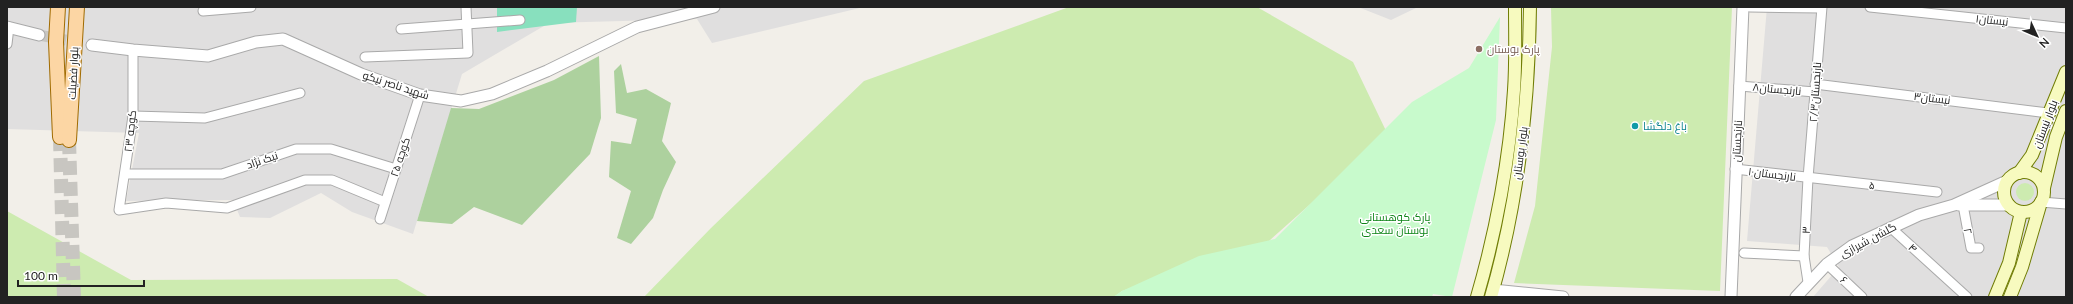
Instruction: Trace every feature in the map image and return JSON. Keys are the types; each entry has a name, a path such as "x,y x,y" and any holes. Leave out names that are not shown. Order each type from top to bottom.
{"main road":[{"path":"52,7 56,42"},
{"name":"بلوار فضیلت","path":"58,7 56,42 64,138 77,7"},
{"name":"بلوار بوستان","path":"1478,293 1498,205 1510,127 1514,89 1515,7"},
{"name":"بلوار بوستان","path":"1492,293 1512,208 1524,128 1530,47 1530,7"},
{"name":"بلوار نیستان","path":"2019,173 2032,155 2066,72"},
{"name":"بلوار نیستان","path":"2044,188 2056,137 2066,111"},
{"path":"1510,127 1524,128"},
{"path":"2010,297 2022,267 2041,202 2044,188 2037,177 2032,173 2019,173 2007,181 2004,193 2009,205 2021,212 2032,210 2041,202"},
{"path":"1995,297 2009,263 2021,212"},
{"path":"1478,293 1492,293"}],"street":[{"path":"203,11 251,7"},
{"path":"365,57 468,54 466,7"},
{"name":"شهید ناصر نیکو","path":"92,45 208,56 256,42 282,39 361,74 420,95 461,101 492,94 547,71 637,28 714,7"},
{"name":"نارنجستان","path":"1731,297 1735,169 1743,7"},
{"path":"1750,7 1821,8"},
{"name":"۱نیستان","path":"1870,7 2066,28"},
{"name":"۲/۳نارنجستان","path":"1808,178 1821,8"},
{"path":"401,29 520,20"},
{"path":"7,44 8,27 39,35"},
{"name":"کوچه ۲۳","path":"133,50 132,116 119,210 166,203 228,208 305,180 332,180 385,202"},
{"name":"۸نارنجستان","path":"1740,86 1815,88"},
{"name":"۳نیستان","path":"1815,88 2048,113"},
{"path":"132,116 205,118 300,93"},
{"name":"کوچه ۲۵","path":"380,219 420,95"},
{"name":"نیک نژاد","path":"125,174 222,174 296,149 331,149 396,169"},
{"name":"۱۰نارنجستان","path":"1735,169 1808,178"},
{"name":"۵","path":"1808,178 1937,192"},
{"name":"۳","path":"1808,178 1804,256 1808,282"},
{"name":"گلشن شیرازی","path":"1796,297 1808,282 1827,264 1852,246 1890,227 1919,215 1959,205 2007,181"},
{"path":"2041,202 2066,204"},
{"name":"گلشن شیرازی","path":"1959,205 2009,205"},
{"name":"۲","path":"1959,205 1971,248 1979,248"},
{"name":"۴","path":"1890,227 1966,297"},
{"path":"1744,253 1804,256"},
{"name":"۶","path":"1827,264 1862,297"},
{"path":"1731,275 1739,297"},
{"path":"1492,293 1563,297"}],"shaded area":[{"path":"7,7 864,7 712,43 697,19 549,23 462,74 413,234 352,212 321,193 270,218 240,217 233,200 126,201 139,133 7,129"},
{"path":"1358,7 1418,7 1391,20"},
{"path":"1767,7 2066,7 2066,297 1813,297 1839,267 1827,247 1747,241"}],"green space":[{"path":"497,7 577,7 576,22 497,32"},
{"path":"1069,7 1257,7 1353,62 1388,135 1269,241 1122,291 1114,297 644,297 711,228 864,81"},
{"name":"باغ دلگشا","path":"1551,7 1732,7 1720,291 1514,283 1535,206 1552,47"},
{"name":"پارک کوهستانی بوستان سعدی","path":"1500,17 1496,120 1452,297 1433,294 1432,297 1113,297 1122,291 1199,256 1275,239 1412,102 1469,68"},
{"path":"599,56 601,118 590,154 522,225 474,207 452,224 417,221 451,108 479,109 554,80"},
{"path":"621,64 627,93 646,89 671,103 662,141 676,162 663,190 653,218 631,244 617,238 631,191 609,177 611,141 631,144 637,119 616,113 614,71"},
{"path":"2025,183 2029,184 2033,188 2033,196 2029,200 2025,201 2021,200 2017,196 2016,192 2017,188 2021,184"},
{"path":"7,211 131,280 397,279 429,297 7,297"}],"tunnel":[{"path":"39,35 92,45"},
{"path":"60,137 64,297"},
{"path":"69,140 74,297"}],"place":[{"name":"پارک بوستان","path":"1479,49"},
{"name":"باغ دلگشا","path":"1635,126"}]}
